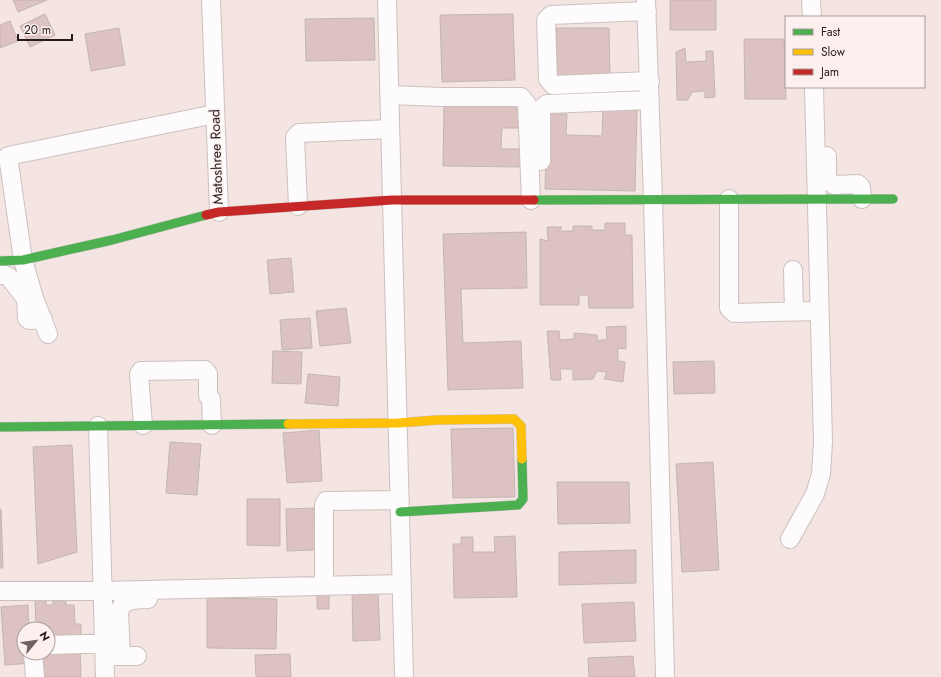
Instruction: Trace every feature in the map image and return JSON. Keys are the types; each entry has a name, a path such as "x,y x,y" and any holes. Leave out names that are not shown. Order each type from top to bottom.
{"street":[{"name":"Matoshree Road","path":"211,0 219,212 392,200 893,199"},
{"path":"387,0 404,677"},
{"path":"811,0 812,16"},
{"path":"650,81 553,85 548,79 546,20 552,15 646,6 650,81 665,677"},
{"path":"790,539 815,494 821,474 823,442 817,199 821,174 814,88"},
{"path":"389,95 521,97 527,104 523,174 536,200"},
{"path":"536,200 541,109 544,106 547,104 650,100"},
{"path":"0,275 9,277 26,299 27,318 46,326 34,298 22,260 4,156 215,114"},
{"path":"298,206 295,138 299,133 390,129"},
{"path":"821,174 827,177 834,185 858,184 861,187 862,199"},
{"path":"729,199 729,308 734,313 819,311"},
{"path":"0,262 22,260 112,240 219,212"},
{"path":"793,270 794,312"},
{"path":"143,425 139,374 141,371 205,370 208,374 208,396 211,399 212,425"},
{"path":"0,427 398,423 437,420 514,419 521,426 522,499 518,505 400,506 326,502 324,505 327,586"},
{"path":"98,426 127,601 117,651 105,677"},
{"path":"0,591 127,601 327,586 402,584"},
{"path":"56,647 117,651"},
{"path":"34,661 35,677"}],"building":[{"path":"13,0 47,0 18,12"},
{"path":"670,0 716,0 716,30 670,30"},
{"path":"45,14 55,35 30,47 20,26"},
{"path":"513,14 515,80 442,82 440,15"},
{"path":"374,18 375,60 306,61 305,19"},
{"path":"10,21 18,41 0,48 0,25"},
{"path":"119,28 125,65 91,71 85,34"},
{"path":"556,28 609,28 610,78 557,78"},
{"path":"744,39 784,39 786,99 745,99"},
{"path":"685,48 686,62 706,61 706,51 713,51 715,97 705,98 705,91 692,92 688,100 677,100 676,52"},
{"path":"444,104 522,106 522,128 502,128 501,149 523,149 522,167 443,166"},
{"path":"603,108 637,109 635,191 545,189 547,114 567,114 566,135 602,136"},
{"path":"605,223 625,223 625,235 632,235 633,308 589,308 588,295 579,295 579,305 540,305 540,239 548,241 547,227 562,227 559,231 573,231 573,226 592,226 592,230 605,230"},
{"path":"526,232 527,288 461,289 463,343 521,341 523,388 448,390 443,234"},
{"path":"291,258 294,292 270,294 267,260"},
{"path":"346,308 351,343 320,346 316,311"},
{"path":"310,318 312,348 282,350 280,320"},
{"path":"626,326 626,349 618,348 618,361 625,362 623,382 604,379 607,372 597,371 593,379 573,380 573,369 560,369 561,380 551,380 547,331 559,331 560,340 574,339 574,333 597,335 598,341 607,339 606,327"},
{"path":"273,351 302,352 301,384 272,383"},
{"path":"714,361 715,393 674,394 673,362"},
{"path":"308,374 340,377 338,406 305,403"},
{"path":"513,428 515,497 453,498 451,429"},
{"path":"319,430 322,481 287,483 283,433"},
{"path":"170,442 201,444 197,495 166,493"},
{"path":"72,445 77,552 38,564 33,447"},
{"path":"713,462 719,570 682,572 676,464"},
{"path":"557,482 629,482 630,523 558,524"},
{"path":"247,499 280,499 280,546 247,545"},
{"path":"314,508 315,550 287,551 286,509"},
{"path":"1,509 3,568 0,568"},
{"path":"515,536 517,597 454,598 453,544 461,544 461,537 473,537 473,552 495,552 494,537"},
{"path":"636,550 636,583 559,585 559,552"},
{"path":"378,590 380,640 353,641 352,591"},
{"path":"317,592 329,592 329,609 317,609"},
{"path":"53,598 66,598 66,605 74,605 75,624 81,624 81,641 56,641 56,621 36,621 35,600 46,600 46,605 53,605"},
{"path":"207,598 277,599 276,649 207,648"},
{"path":"634,602 636,641 584,643 582,604"},
{"path":"28,605 29,621 16,621 16,661 32,661 32,663 5,665 1,607"},
{"path":"80,648 81,677 36,677 36,661 56,661 56,652"},
{"path":"290,654 291,677 256,677 255,655"},
{"path":"633,656 635,677 589,677 588,658"}],"traffic: fast":[{"path":"534,200 893,199"},
{"path":"0,261 23,260 112,240 206,215"},
{"path":"0,427 288,424"},
{"path":"400,512 518,505 523,499 522,459"}],"traffic: slow":[{"path":"288,424 398,423 437,420 514,419 521,426 522,459"}],"traffic: jam":[{"path":"206,215 219,212 392,200 534,200"}]}
